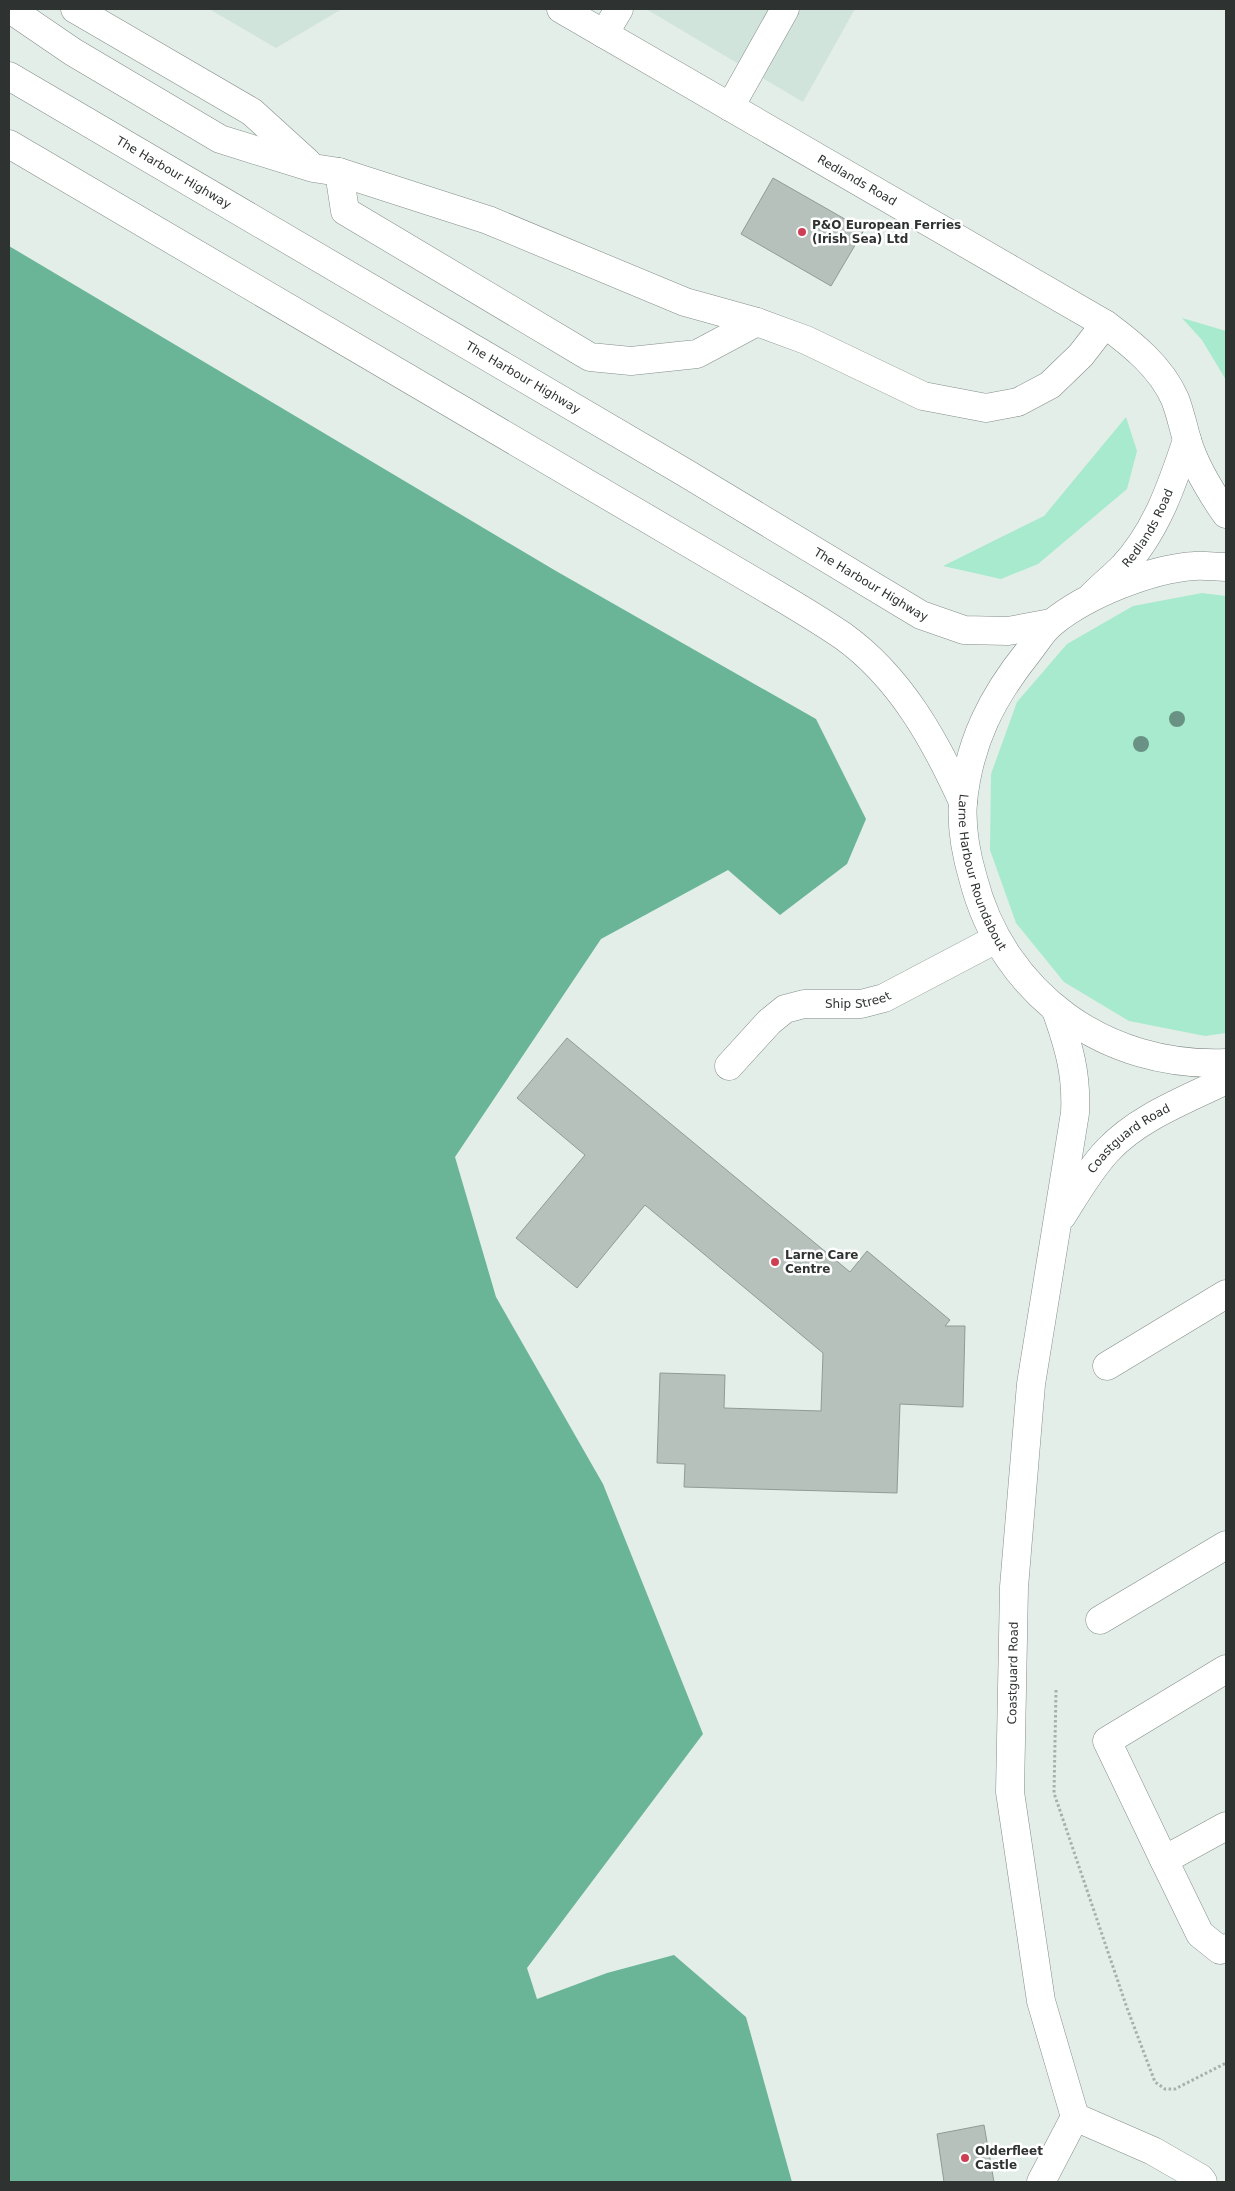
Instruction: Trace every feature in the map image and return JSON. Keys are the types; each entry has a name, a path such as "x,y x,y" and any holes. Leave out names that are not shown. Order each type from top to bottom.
{"main road":[{"path":"10,9 73,52 220,139 488,220 685,302 757,322 806,340 923,396 986,408 1018,402 1050,385 1081,355 1105,324"},
{"path":"75,9 252,112 326,170 345,211 590,356 631,361 697,354 757,322"},
{"name":"Redlands Road","path":"561,9 1105,324 1145,356 1161,377 1174,398 1187,440 1211,492 1226,514"},
{"path":"604,34 619,9"},
{"path":"730,107 785,9"},
{"name":"The Harbour Highway","path":"9,76 684,472 921,615 964,630 1008,632 1051,623"},
{"path":"9,144 776,594 844,637 883,671 914,710 940,751 963,802"},
{"name":"Redlands Road","path":"1086,601 1124,566 1151,528 1170,491 1187,440"},
{"name":"Larne Harbour Roundabout","path":"1226,567 1194,566 1142,576 1086,601 1051,623 991,704 973,750 963,802 965,851 978,898 996,939 1021,975 1056,1010 1101,1039 1150,1056 1196,1065 1226,1064"},
{"name":"Ship Street","path":"729,1066 769,1022 786,1009 804,1004 861,1004 884,998 996,939"},
{"name":"Coastguard Road","path":"1056,1010 1071,1055 1076,1089 1074,1113 1030,1384 1014,1587 1010,1792 1041,2001 1075,2118"},
{"name":"Coastguard Road","path":"1056,1225 1108,1150 1126,1135 1159,1114 1226,1080"},
{"path":"1107,1366 1226,1294"},
{"path":"1100,1620 1226,1545"},
{"path":"1226,1669 1107,1741 1200,1934 1220,1950 1226,1948"},
{"path":"1164,1860 1226,1826"},
{"path":"1041,2182 1075,2118 1153,2150 1200,2178 1203,2182"}],"path":[{"path":"1056,1690 1054,1793 1124,1999 1155,2082 1165,2089 1175,2089 1226,2063"}],"shaded area":[{"path":"209,9 342,9 276,48"},
{"path":"646,9 855,9 803,102"},
{"path":"9,246 556,571 816,719 866,819 847,864 780,915 728,870 601,939 455,1157 496,1297 603,1484 703,1734 527,1968 537,1999 607,1973 674,1955 746,2017 792,2182 9,2182"},
{"path":"1182,318 1226,331 1226,380 1202,340"},
{"path":"1126,417 1137,451 1127,489 1038,564 1001,579 943,566 1044,516"},
{"path":"1202,593 1226,596 1226,1033 1205,1036 1129,1021 1064,982 1016,923 990,850 991,774 1017,702 1067,644 1133,606"}],"building":[{"name":"P&O European Ferries (Irish Sea) Ltd","path":"773,178 864,230 831,286 741,234"},
{"name":"Larne Care Centre","path":"567,1038 850,1272 867,1251 950,1320 945,1326 965,1326 963,1407 900,1404 897,1493 684,1487 685,1464 657,1463 660,1373 725,1375 724,1408 821,1411 823,1353 645,1205 577,1288 516,1238 585,1155 517,1098"},
{"name":"Olderfleet Castle","path":"984,2125 994,2182 944,2182 937,2134"}],"place":[{"name":"P&O European Ferries (Irish Sea) Ltd","path":"802,232"},
{"name":"Larne Care Centre","path":"775,1262"},
{"name":"Olderfleet Castle","path":"965,2158"}]}
